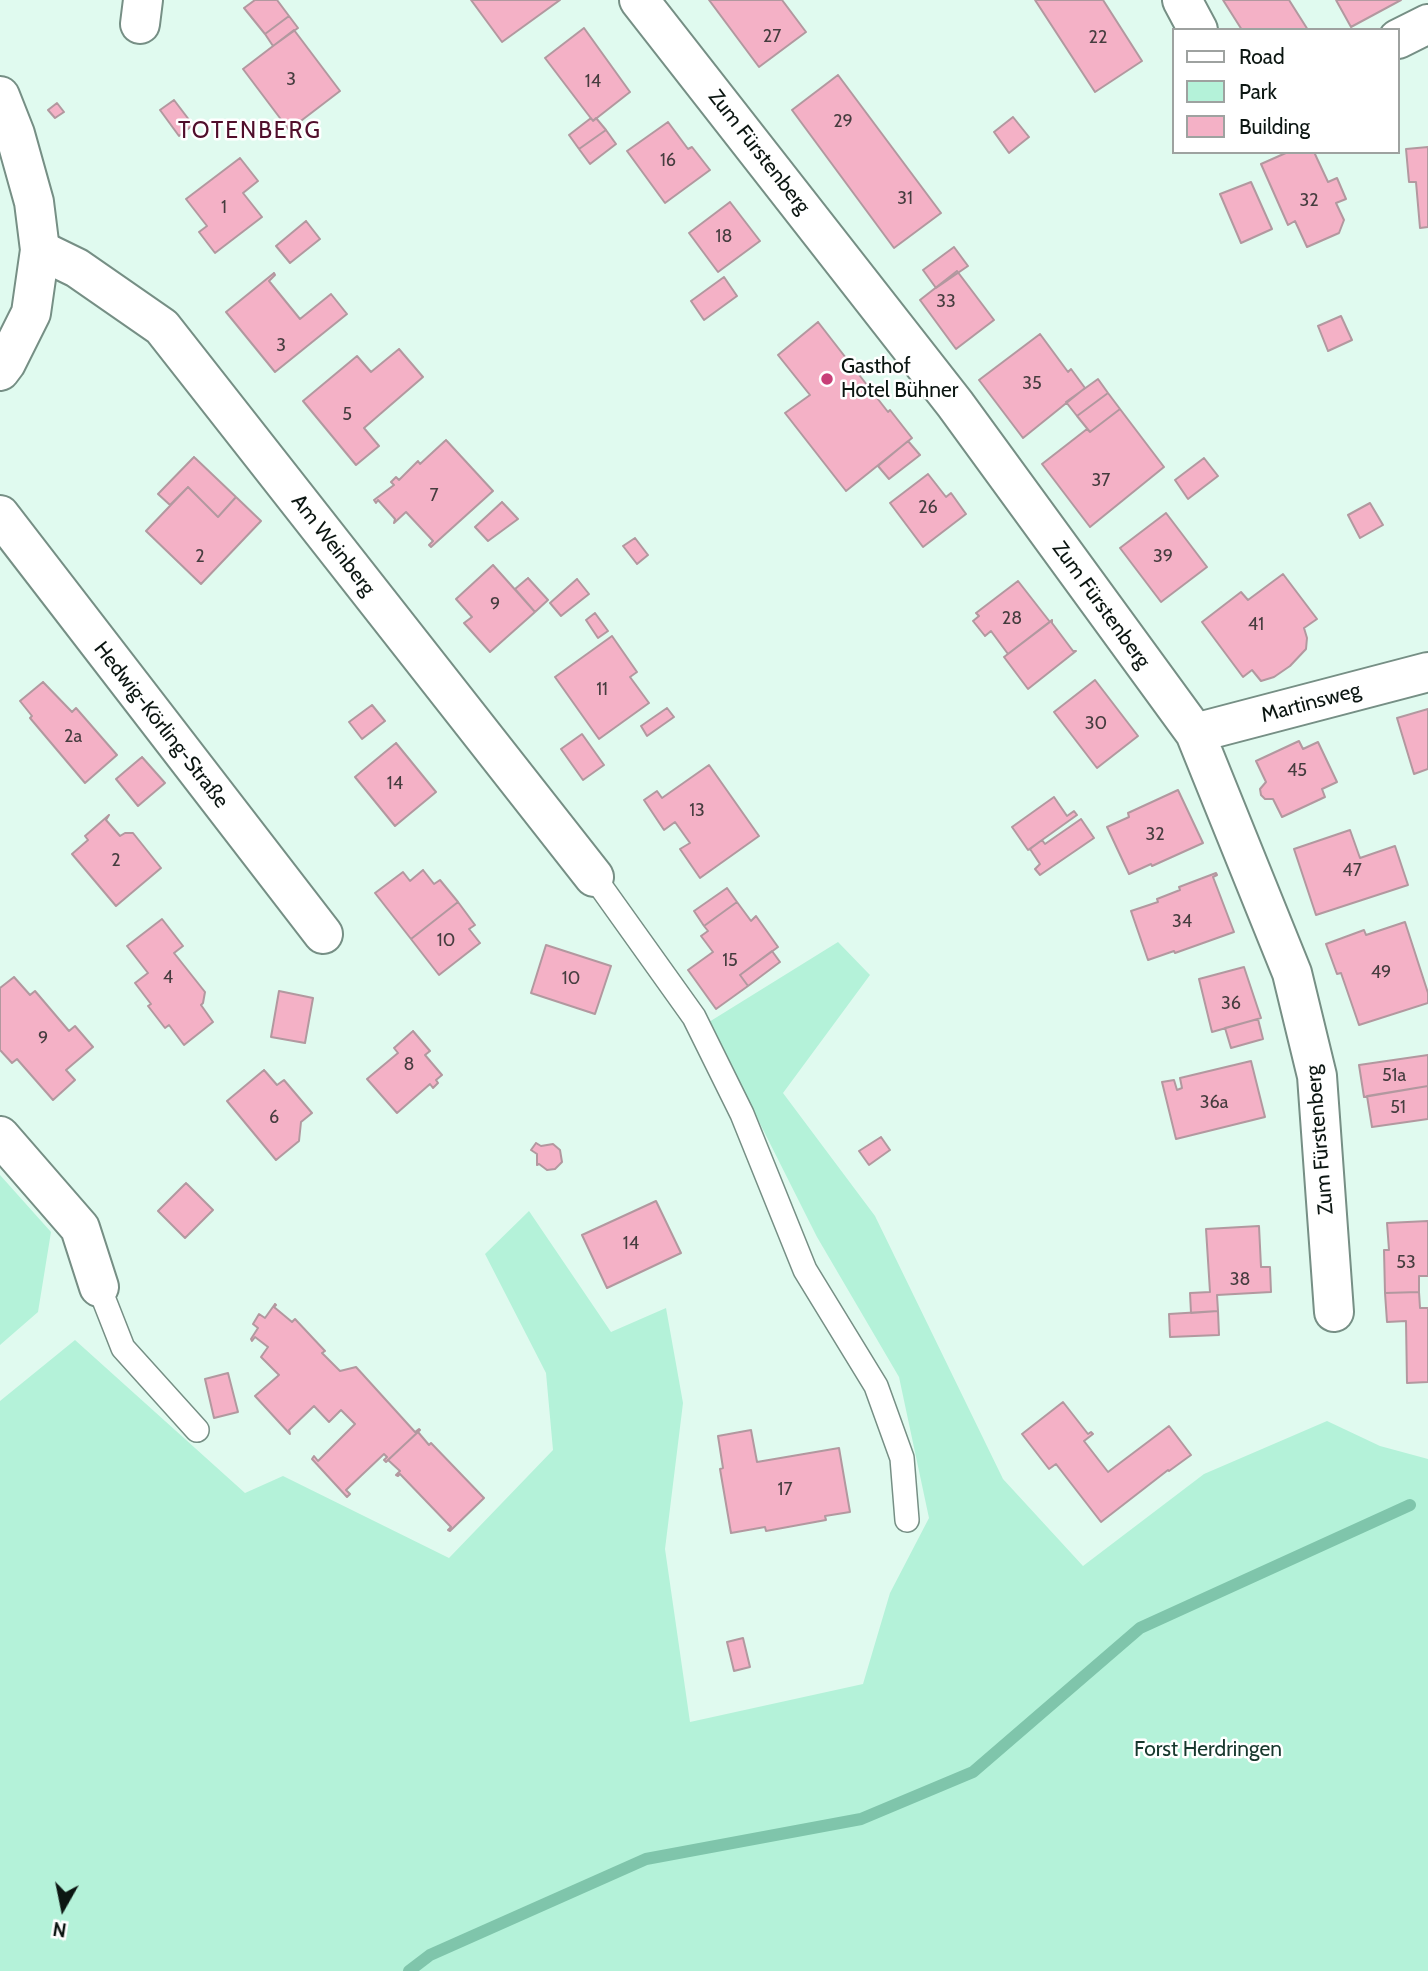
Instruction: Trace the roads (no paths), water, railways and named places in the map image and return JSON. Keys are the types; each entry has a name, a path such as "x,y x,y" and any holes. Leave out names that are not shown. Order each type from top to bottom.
{"street":[{"name":"Zum Fürstenberg","path":"639,0 955,404 1195,733 1292,973 1317,1076 1335,1312"},
{"path":"1182,0 1197,28"},
{"path":"1400,38 1428,24"},
{"path":"0,96 15,134 34,202 40,250 31,313 0,371"},
{"name":"Am Weinberg","path":"40,250 77,268 162,327 594,877"},
{"name":"Hedwig-Körling-Straße","path":"0,515 323,934"},
{"name":"Martinsweg","path":"1195,733 1428,672"},
{"path":"0,1136 80,1228 99,1287"}],"lane":[{"path":"594,877 694,1017 742,1114 805,1270 876,1386 902,1458 907,1520"},
{"path":"99,1287 123,1348 197,1430"}],"waterway":[{"path":"409,1971 430,1955 646,1859 861,1819 973,1772 1140,1628 1410,1505"}],"place":[{"name":"Gasthof Hotel Bühner","path":"827,379"}],"district":[{"name":"TOTENBERG","path":"250,131"}],"park label":[{"name":"Forst Herdringen","path":"1208,1750"}]}
